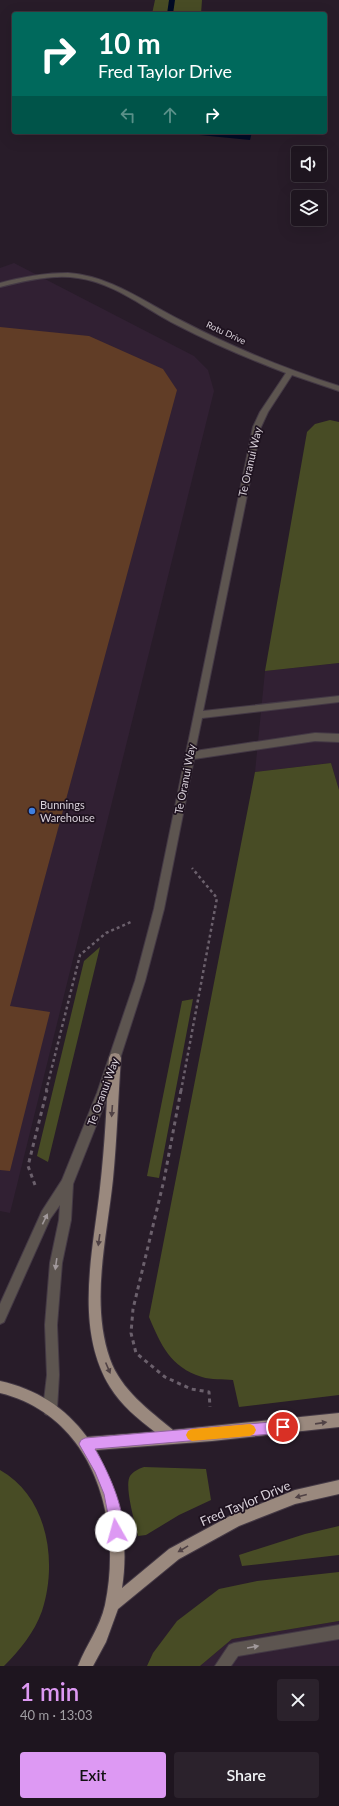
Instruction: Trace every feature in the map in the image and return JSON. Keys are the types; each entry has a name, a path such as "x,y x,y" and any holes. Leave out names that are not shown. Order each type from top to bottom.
{"main road":[{"path":"115,1058 106,1188 97,1253 96,1311 98,1333 102,1352 114,1382 135,1408 171,1437"},
{"path":"0,1386 23,1393 50,1409 69,1425 85,1444 99,1468 110,1494 116,1516 118,1560 112,1605 97,1646 85,1666"},
{"path":"85,1444 311,1424 339,1420"},
{"name":"Fred Taylor Drive","path":"112,1605 174,1554 203,1537 235,1521 295,1497 339,1487"}],"street":[{"name":"Rotu Drive","path":"0,285 33,276 78,276 109,284 179,322 290,372 339,389"},
{"name":"Te Oranui Way","path":"0,1318 46,1215 67,1184 115,1058 140,981 159,909 189,756 258,427 264,412 290,372"},
{"path":"198,714 339,700"},
{"path":"189,756 316,737 339,738"},
{"name":"Te Oranui Way","path":"50,1409 53,1375 51,1325 56,1263 65,1220 67,1184"},
{"path":"222,1666 234,1650 339,1632"}],"path":[{"path":"172,842 217,898 164,1180 133,1309 131,1333 136,1353 165,1377 190,1389 209,1392 210,1410"},
{"path":"28,1166 80,955 106,934 159,909"}],"shaded area":[{"name":"Bunnings Warehouse","path":"14,263 194,356 208,370 214,391 10,1213 0,1211 0,268"},
{"path":"339,663 339,790 331,763 255,772 265,671"},
{"path":"339,1621 339,1666 200,1666 232,1639"}],"green space":[{"path":"155,0 202,0 201,12 152,12"},
{"path":"330,420 339,422 339,663 265,671 307,432 315,424"},
{"path":"331,763 339,790 339,1395 239,1407 233,1380 202,1377 191,1373 174,1361 163,1346 149,1317 255,772"},
{"path":"100,947 48,1162 37,1156 84,961"},
{"path":"193,999 159,1178 147,1176 182,1001"},
{"path":"144,1467 206,1469 211,1500 179,1515 146,1535 138,1536 129,1496 128,1481 133,1473"},
{"path":"0,1470 16,1482 29,1497 39,1514 45,1532 49,1572 47,1592 39,1619 26,1641 4,1666 0,1666"},
{"path":"339,1526 339,1555 242,1566 239,1555 305,1534"},
{"path":"339,1572 339,1621 232,1639 200,1666 147,1666 153,1653 177,1621 219,1589 257,1581"}],"water":[{"path":"189,134 252,134 250,140"}],"building":[{"name":"Bunnings Warehouse","path":"0,327 89,336 163,369 177,390 10,1006 50,1012 10,1171 0,1170"}],"waterway":[{"path":"170,12 172,0"}],"slow traffic":[{"path":"192,1435 250,1430"}],"place":[{"name":"Bunnings Warehouse","path":"32,811"}],"route":[{"path":"116,1531 116,1516 110,1494 99,1468 85,1444 283,1427"}]}
